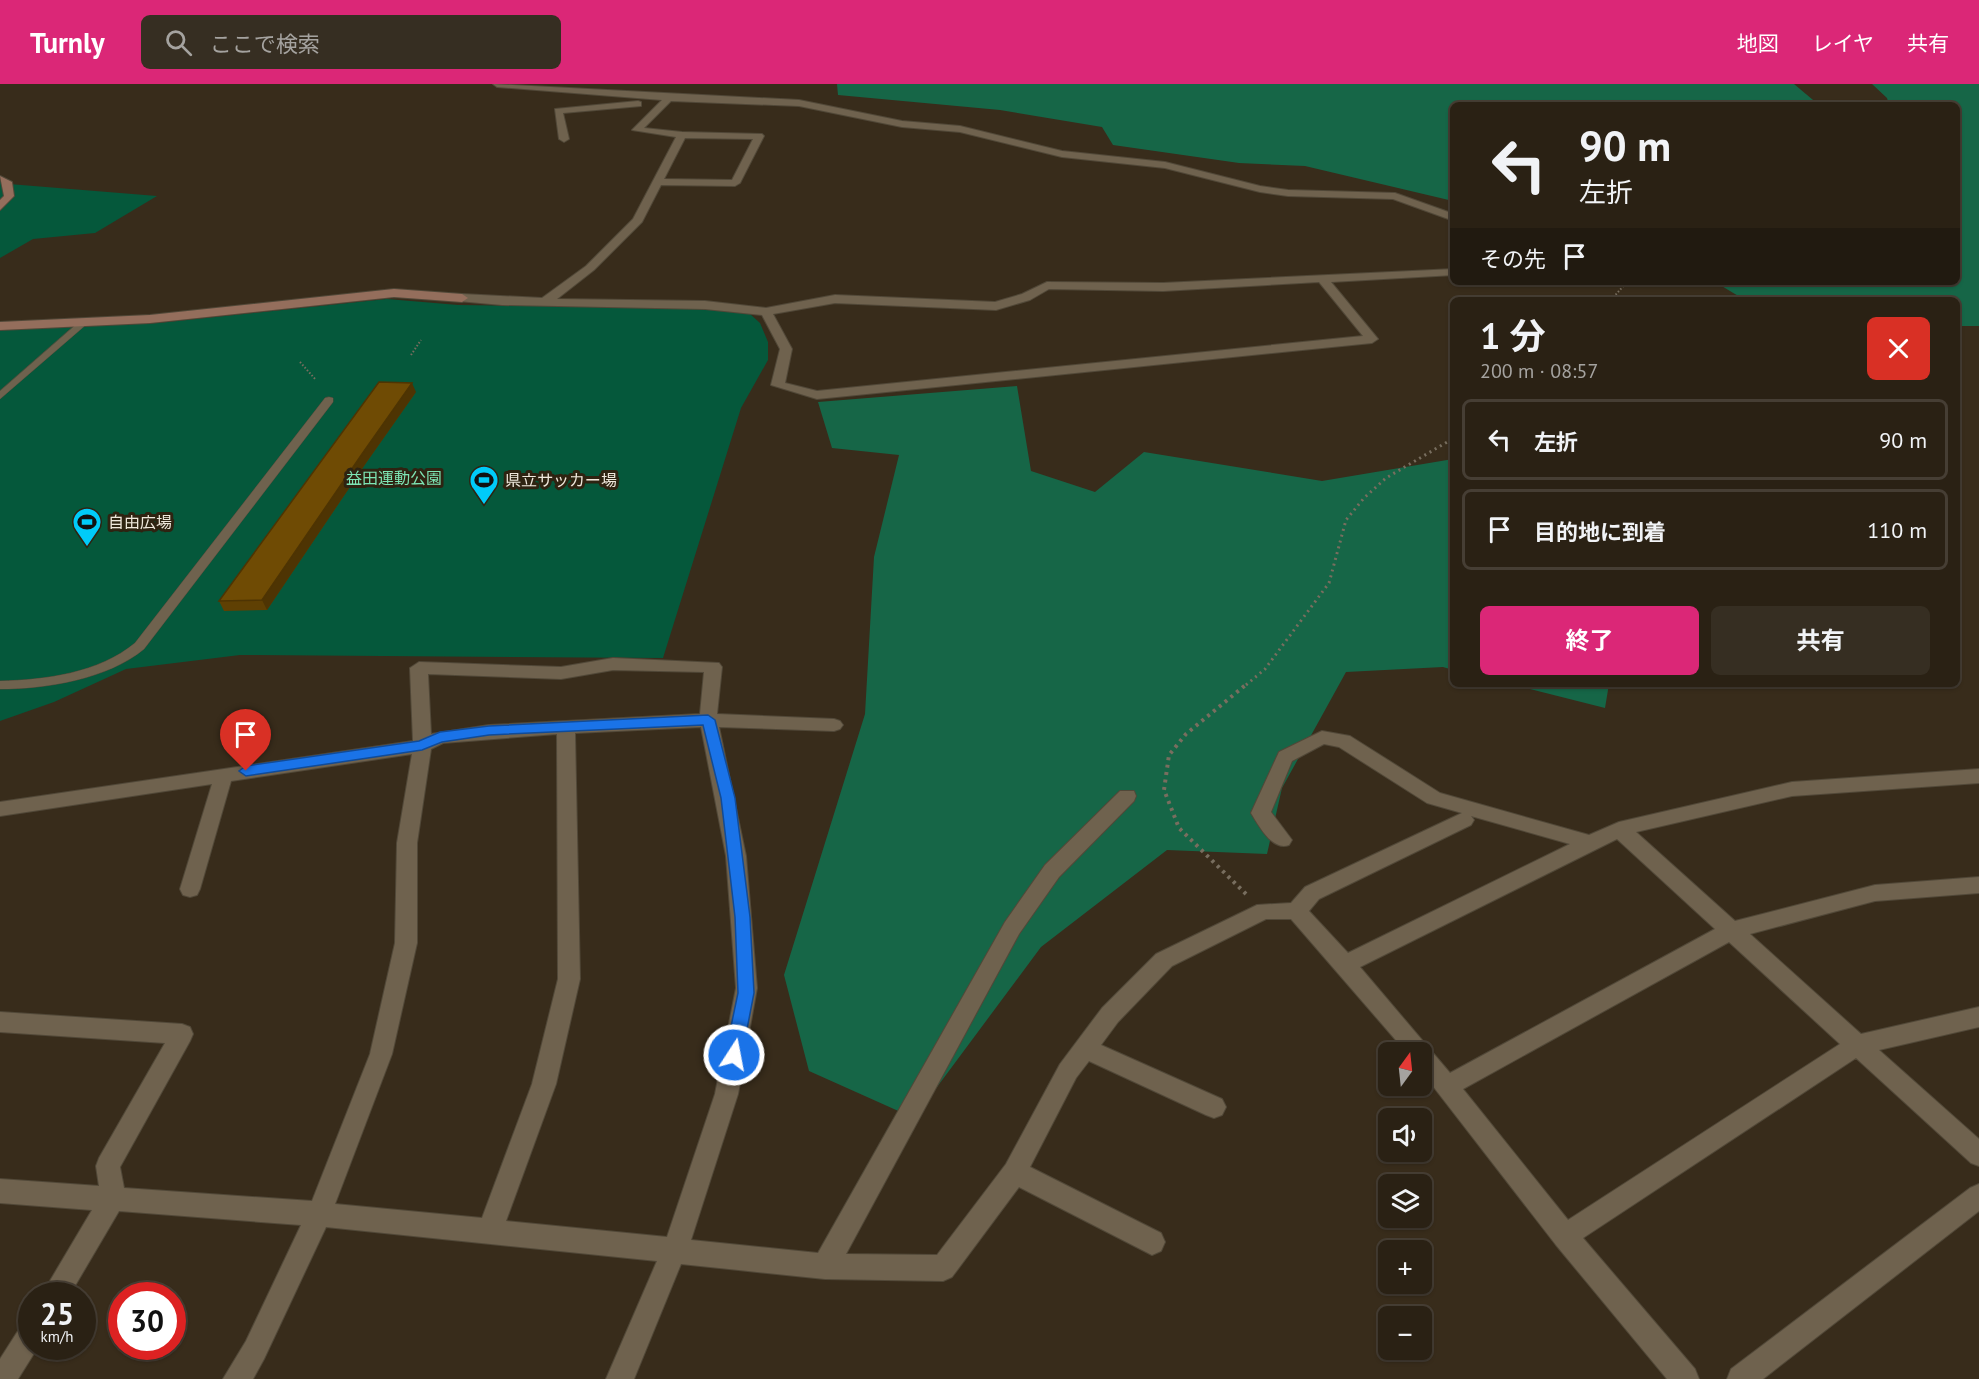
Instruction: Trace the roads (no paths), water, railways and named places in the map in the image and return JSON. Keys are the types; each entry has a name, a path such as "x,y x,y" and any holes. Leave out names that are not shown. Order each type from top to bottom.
{"street":[{"path":"497,84 669,98 757,99 807,104 902,124 960,129 1062,154 1165,165 1260,189 1288,193 1357,193 1395,196 1450,217"},
{"path":"658,182 735,183 759,136 682,135 637,130 669,98"},
{"path":"564,139 558,111 634,104 669,98"},
{"path":"546,302 590,268 638,220 682,135"},
{"path":"0,179 8,184 9,196 0,207"},
{"path":"0,326 83,323 258,310 394,293 546,302 705,305 766,312 836,299 940,306 996,306 1026,297 1047,285 1163,287 1450,272"},
{"path":"766,312 786,349 778,385 818,394 1372,339 1322,279"},
{"path":"237,1379 255,1350 319,1214 381,1054 406,943 407,843 422,746 419,669 561,673 612,664 713,667 708,720 728,798 742,917 746,993 725,1096 675,1253 620,1379"},
{"path":"0,808 422,746 440,737 489,731 708,720 834,725"},
{"path":"489,1233 544,1084 569,979 566,727"},
{"path":"1282,840 1261,813 1285,757 1322,737 1344,741 1434,798 1591,843"},
{"path":"190,889 224,774"},
{"path":"1345,964 1619,829 1792,789 1979,776"},
{"path":"825,1266 1012,928 1052,871 1127,796"},
{"path":"1296,911 1312,893 1464,820"},
{"path":"1619,829 1979,1155"},
{"path":"1448,1086 1730,931 1875,893 1979,885"},
{"path":"0,1191 319,1214 675,1253 825,1266 943,1268 1015,1172 1068,1071 1110,1015 1164,960 1264,911 1296,911 1345,964 1411,1042"},
{"path":"1564,1236 1857,1045 1979,1017"},
{"path":"0,1022 182,1034 108,1166 113,1198 62,1282"},
{"path":"1085,1048 1214,1107"},
{"path":"1432,1067 1564,1236 1685,1379"},
{"path":"1015,1172 1152,1242"},
{"path":"1741,1379 1979,1196"},
{"path":"3,1379 18,1355"}],"lane":[{"path":"0,396 83,323"},
{"path":"0,685 33,686 68,679 135,650 156,627 329,400"}],"place":[{"name":"県立サッカー場","path":"484,506"},
{"name":"自由広場","path":"87,548"}],"park label":[{"name":"益田運動公園","path":"394,478"}]}
